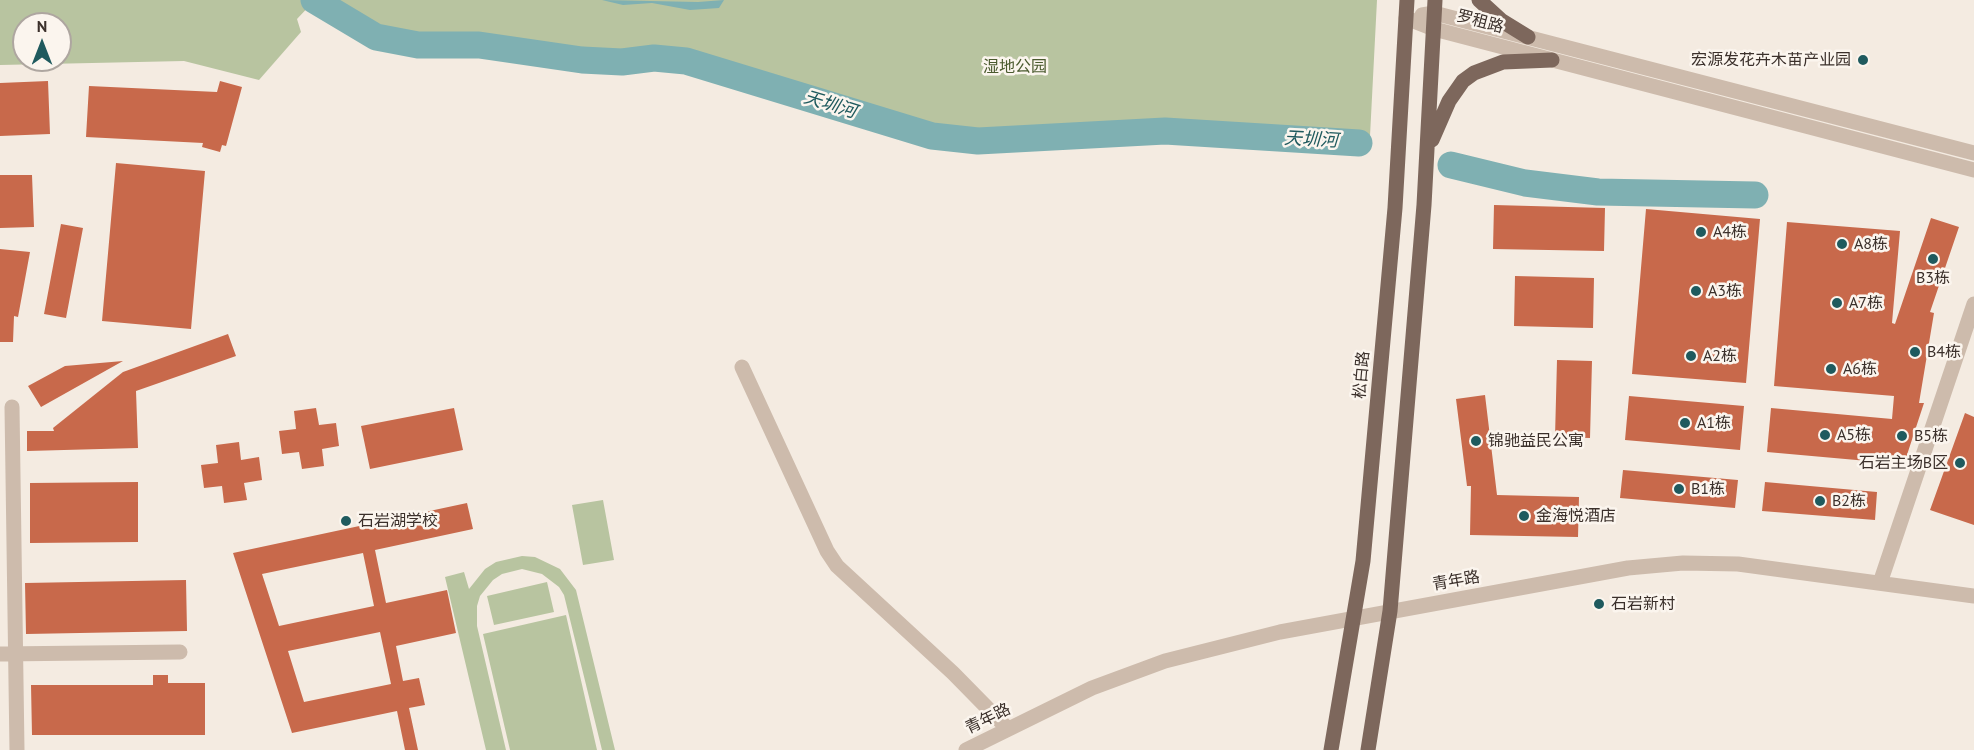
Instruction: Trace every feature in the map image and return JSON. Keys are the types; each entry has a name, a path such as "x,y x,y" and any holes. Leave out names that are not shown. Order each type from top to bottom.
{"main road":[{"name":"松白路","path":"1331,750 1363,561 1395,208 1407,0"},
{"path":"1479,0 1502,21 1528,38"},
{"path":"1368,750 1390,611 1426,161 1434,14"},
{"path":"1426,161 1442,116 1464,81 1488,66 1503,62 1552,60"}],"street":[{"name":"罗租路","path":"1434,14 1552,60 1974,170"},
{"name":"罗租路","path":"1406,18 1434,14 1974,153"},
{"path":"1880,583 1974,303"},
{"path":"742,367 826,551 837,566 954,673 1008,729"},
{"path":"12,407 17,750"},
{"name":"青年路","path":"966,750 1092,688 1165,661 1280,632 1628,568 1683,563 1738,564 1974,596"},
{"path":"0,654 180,652"}],"green space":[{"path":"0,0 315,0 297,19 301,32 259,80 184,61 72,63 72,12 12,12 12,65 0,65"},
{"name":"湿地公园","path":"322,0 1377,0 1370,136 1164,126 977,136 931,131 790,84 677,53 645,52 616,57 569,54 477,40 418,39 377,32"},
{"path":"603,500 614,560 583,565 572,505"},
{"path":"522,556 535,557 560,569 576,590 615,750 602,750 564,595 559,587 542,574 522,569 502,574 493,580 480,596 477,606 477,626 506,750 486,750 445,577 464,572 469,589 485,569 496,562"},
{"path":"547,582 554,612 494,625 487,596"},
{"path":"566,615 597,750 510,750 483,634"}],"water":[{"path":"602,0 698,2 724,0 719,8 690,10 652,3 623,5"}],"building":[{"path":"48,81 50,134 0,136 0,83"},
{"path":"220,81 242,87 226,146 222,145 220,152 202,147 203,143 86,137 89,86 217,92"},
{"path":"116,163 205,171 191,329 102,321"},
{"path":"0,175 32,175 34,227 0,228"},
{"path":"1494,205 1605,208 1604,251 1493,249"},
{"path":"1646,209 1760,219 1746,383 1632,374"},
{"path":"1931,218 1959,227 1930,312 1934,313 1919,403 1924,403 1902,470 1890,470 1890,463 1767,452 1771,408 1892,419 1894,396 1774,386 1787,222 1900,231 1892,323 1895,324"},
{"path":"61,224 83,228 66,318 44,314"},
{"path":"0,249 30,252 18,317 14,316 13,342 0,342"},
{"path":"1515,276 1594,278 1593,328 1514,326"},
{"path":"228,334 236,356 136,391 138,448 27,451 27,431 54,431 53,428 123,372"},
{"path":"1557,360 1592,361 1590,438 1555,437"},
{"path":"123,361 41,407 28,386 65,366"},
{"name":"金海悦酒店","path":"1485,395 1497,495 1579,497 1578,537 1470,535 1471,486 1467,486 1456,399"},
{"name":"A1栋","path":"1629,396 1744,406 1740,450 1625,440"},
{"path":"316,408 319,425 336,423 339,446 322,449 324,466 302,469 299,452 282,454 279,431 296,429 294,411"},
{"path":"454,408 463,450 370,469 361,426"},
{"name":"石岩主场B区","path":"1965,413 1974,417 1974,525 1930,510"},
{"path":"239,442 241,460 259,457 262,480 244,483 247,500 224,503 222,486 204,488 201,465 218,463 216,445"},
{"name":"B1栋","path":"1623,470 1738,480 1735,508 1620,498"},
{"path":"138,482 138,542 30,543 30,483"},
{"name":"B2栋","path":"1765,482 1877,492 1875,520 1762,511"},
{"path":"467,503 473,529 375,550 386,603 447,590 456,633 396,646 403,681 419,678 425,705 409,708 418,750 405,750 397,711 292,733 233,553","holes":["363,553 374,606 279,626 262,574","380,632 391,684 304,702 288,651"]},
{"path":"186,580 187,631 26,634 25,583"},
{"path":"153,675 168,675 168,683 205,683 205,735 32,735 31,685 153,685"}],"waterway":[{"name":"天圳河","path":"314,0 376,37 418,45 479,45 582,60 622,62 654,58 686,61 932,136 978,141 1165,131 1359,143"},
{"name":"天圳河","path":"1451,165 1525,183 1598,192 1755,195"}],"place":[{"name":"宏源发花卉木苗产业园","path":"1863,60"},
{"name":"A4栋","path":"1701,232"},
{"name":"A8栋","path":"1842,244"},
{"name":"B3栋","path":"1933,259"},
{"name":"A3栋","path":"1696,291"},
{"name":"A7栋","path":"1837,303"},
{"name":"B4栋","path":"1915,352"},
{"name":"A2栋","path":"1691,356"},
{"name":"A6栋","path":"1831,369"},
{"name":"A1栋","path":"1685,423"},
{"name":"A5栋","path":"1825,435"},
{"name":"B5栋","path":"1902,436"},
{"name":"锦驰益民公寓","path":"1476,441"},
{"name":"石岩主场B区","path":"1960,463"},
{"name":"B1栋","path":"1679,489"},
{"name":"B2栋","path":"1820,501"},
{"name":"金海悦酒店","path":"1524,516"},
{"name":"石岩湖学校","path":"346,521"},
{"name":"石岩新村","path":"1599,604"}]}
